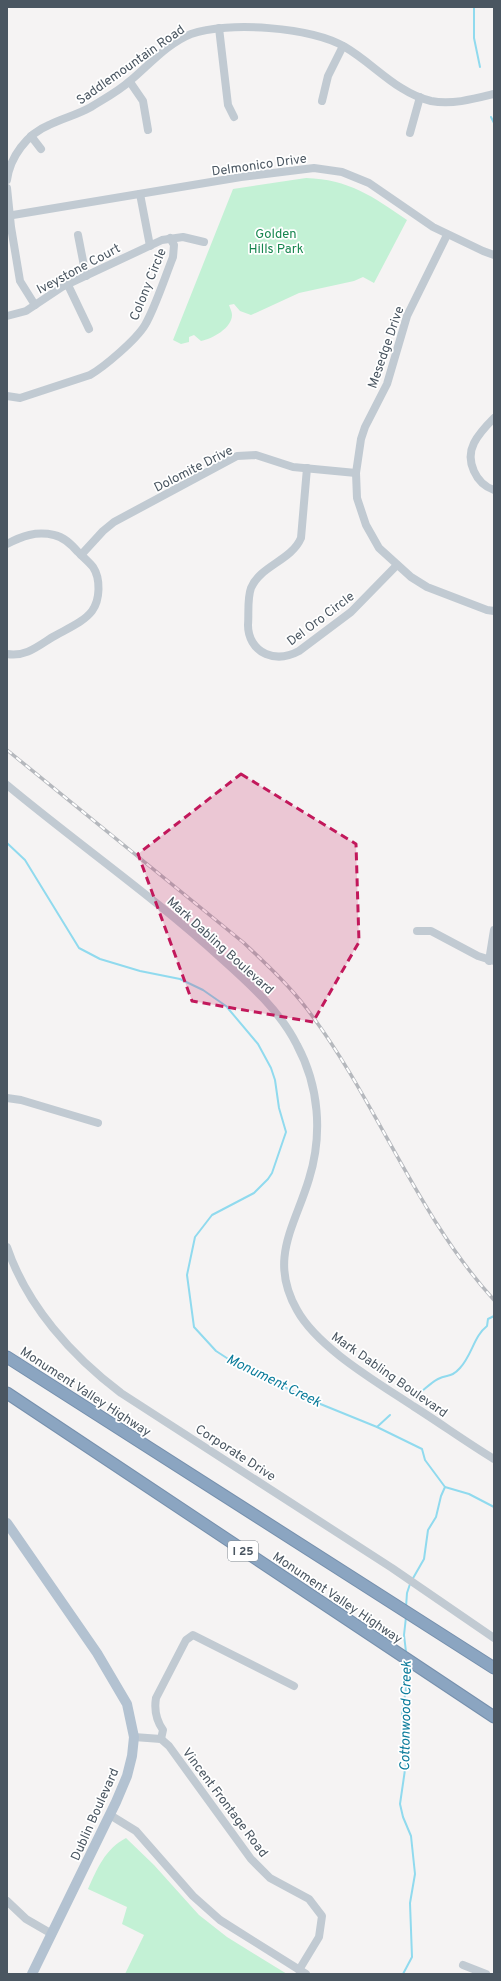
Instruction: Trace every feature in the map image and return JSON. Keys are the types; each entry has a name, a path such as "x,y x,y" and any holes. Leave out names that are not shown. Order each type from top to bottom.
{"highway":[{"name":"Monument Valley Highway","path":"7,1357 494,1668"},
{"name":"Monument Valley Highway","path":"7,1393 494,1717"}],"main road":[{"name":"Dublin Boulevard","path":"7,1523 97,1653 127,1704 134,1738 132,1756 127,1776 110,1815 32,1974"}],"street":[{"name":"Saddlemountain Road","path":"7,180 8,172 18,151 31,136 49,124 76,115 91,107 130,82 180,40 203,30 219,28 267,28 306,33 343,46 403,91 444,103 494,94"},
{"path":"219,28 228,105 234,117"},
{"path":"322,101 328,76 343,46"},
{"path":"130,82 143,100 148,130"},
{"path":"410,133 420,97"},
{"path":"31,136 41,149"},
{"name":"Delmonico Drive","path":"8,216 296,169 328,170 342,172 369,183 447,235 483,252 494,255"},
{"path":"7,188 8,216"},
{"path":"140,194 150,246"},
{"name":"Iveystone Court","path":"8,216 20,281 35,305 86,276 170,238"},
{"path":"78,235 86,276"},
{"name":"Mesedge Drive","path":"447,235 407,316 387,384 365,427 361,439 356,473 357,498 360,512 366,526 379,548 411,577 427,587 487,610 494,611"},
{"path":"170,238 183,236 204,242"},
{"name":"Colony Circle","path":"7,396 20,398 90,375 99,370 136,335 146,324 173,257 174,245 170,238"},
{"path":"68,285 89,329"},
{"path":"7,316 26,311 35,305"},
{"path":"494,418 479,434 473,445 471,457 476,476 481,482 494,490"},
{"name":"Dolomite Drive","path":"81,555 103,531 114,522 237,456 256,455 293,467 356,473"},
{"name":"Del Oro Circle","path":"307,468 301,538 298,546 261,575 251,588 248,632 257,648 273,656 291,655 299,651 351,612 397,565"},
{"path":"7,544 31,534 54,535 69,542 93,568 98,582 98,594 92,611 86,617 30,652 15,655 7,654"},
{"name":"Mark Dabling Boulevard","path":"7,785 196,935 259,994 283,1021 298,1045 307,1069 316,1100 318,1125 317,1143 309,1179 286,1243 284,1262 286,1280 289,1294 297,1311 316,1336 335,1351 390,1391 494,1459"},
{"path":"417,931 431,931 491,961 494,930"},
{"path":"7,1098 21,1100 98,1123"},
{"name":"Corporate Drive","path":"7,1247 25,1285 42,1314 62,1339 95,1374 121,1393 392,1568 494,1638"},
{"path":"134,1738 161,1739 163,1730 154,1708 156,1698 186,1640 193,1635 294,1686"},
{"name":"Vincent Frontage Road","path":"161,1739 169,1746 251,1859 270,1878 309,1899 322,1916 318,1937 303,1972"},
{"path":"110,1815 136,1831 193,1896 220,1920 303,1972"},
{"path":"7,1901 26,1919 52,1934"},
{"path":"463,1965 486,1974"}],"highlighted area":[{"path":"241,774 356,844 359,942 313,1022 192,1001 138,854"}],"green space":[{"name":"Golden Hills Park","path":"306,178 321,179 348,186 372,197 407,220 374,283 363,277 354,281 299,293 251,315 240,311 234,304 229,305 232,314 231,320 221,332 201,341 194,335 189,337 189,342 181,344 173,340 233,189"},
{"path":"126,1838 154,1865 199,1915 227,1937 287,1974 125,1974 144,1935 122,1924 127,1907 88,1889 102,1860 112,1848"}],"waterway":[{"path":"474,7 474,38 480,67"},
{"path":"491,117 494,123"},
{"name":"Monument Creek","path":"7,843 25,860 79,948 100,959 140,971 180,979 203,990 226,1006 258,1044 271,1068 275,1080 279,1108 286,1132 272,1173 268,1179 254,1193 212,1215 195,1237 187,1275 194,1327 216,1351 236,1364 313,1401 377,1427 422,1449 425,1460 445,1487 469,1494 494,1507"},
{"path":"421,1392 431,1383 452,1375 460,1368 479,1335 487,1326 488,1319 494,1316"},
{"path":"377,1427 390,1415"},
{"name":"Cottonwood Creek","path":"412,1580 424,1559 428,1530 436,1517 441,1496 445,1487"},
{"name":"Cottonwood Creek","path":"406,1607 407,1593 410,1584"},
{"name":"Cottonwood Creek","path":"406,1617 404,1635 406,1652"},
{"name":"Cottonwood Creek","path":"403,1974 412,1957 410,1903 415,1874 411,1836 403,1817 400,1804 407,1756 407,1743 402,1713 408,1677 407,1665"}],"railway":[{"path":"7,750 244,943 293,992 332,1044 355,1081 441,1231 466,1266 494,1300"}]}
